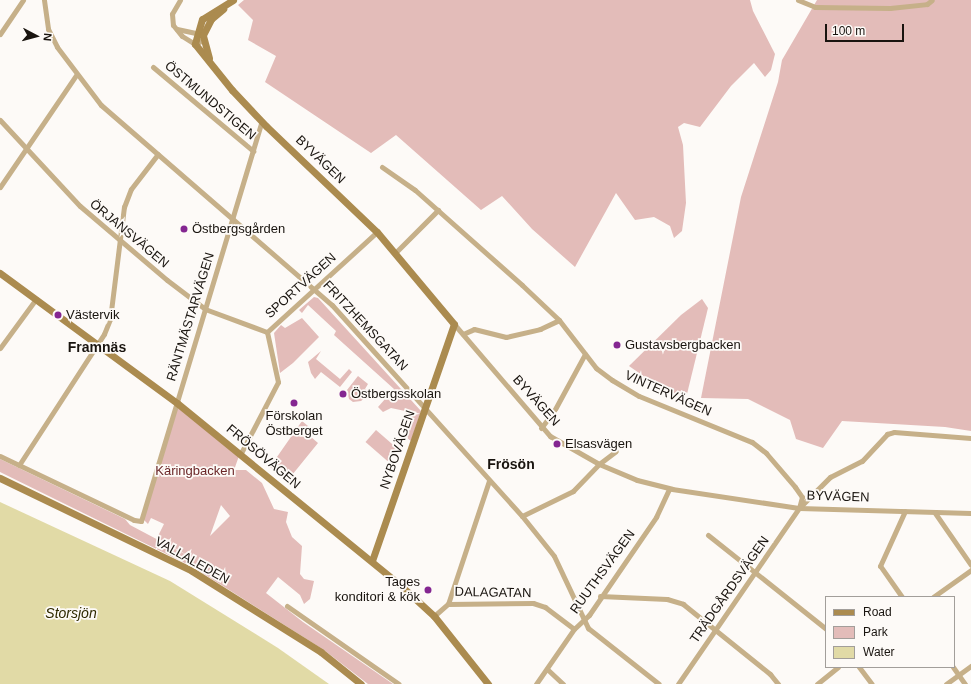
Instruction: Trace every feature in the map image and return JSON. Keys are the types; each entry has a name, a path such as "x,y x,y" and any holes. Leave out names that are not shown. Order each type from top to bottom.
{"street":[{"path":"0,34 23,0"},
{"name":"FRITZHEMSGATAN","path":"44,0 48,29 57,47 76,75 101,105 232,220 314,287 522,516 554,556 588,628 659,684"},
{"path":"180,0 172,14 176,29 194,44 201,36 211,19 233,0"},
{"path":"798,0 815,7 890,8 927,4 932,0"},
{"path":"176,29 201,36"},
{"name":"BYVÄGEN","path":"201,36 211,63"},
{"name":"BYVÄGEN","path":"194,44 232,90 377,232 541,428 550,436 599,464 669,489 799,508 971,513"},
{"name":"ÖSTMUNDSTIGEN","path":"153,67 253,151"},
{"path":"0,187 25,147 76,75"},
{"name":"ÖRJANSVÄGEN","path":"0,120 80,206 118,239 205,309 267,332"},
{"name":"RÄNTMÄSTARVÄGEN","path":"19,465 134,520 141,521 262,120"},
{"path":"0,456 19,465 99,345 110,319 118,239 126,198 158,154"},
{"name":"VINTERVÄGEN","path":"382,166 438,210 559,320 584,354 612,380 639,396 752,442 766,453 796,487 802,497 799,508"},
{"path":"395,253 438,210"},
{"name":"SPORTVÄGEN","path":"241,453 278,382 267,332 314,287 377,232"},
{"name":"FRÖSÖVÄGEN","path":"0,273 177,403 241,453 284,492 372,561 434,616 488,684"},
{"path":"0,348 36,299"},
{"path":"463,334 474,329 506,337 540,329 559,320"},
{"name":"NYBOVÄGEN","path":"372,561 454,324"},
{"path":"541,428 554,411 584,354"},
{"name":"TRÄDGÅRDSVÄGEN","path":"678,684 799,508 830,477 862,461 887,434 894,432 971,438"},
{"path":"522,516 573,491 599,464 616,451"},
{"name":"VALLALEDEN","path":"0,478 192,571 321,652 361,684"},
{"path":"448,604 489,481"},
{"name":"RUUTHSVÄGEN","path":"536,684 574,628 583,620 656,517 669,489"},
{"path":"901,596 880,566 905,511"},
{"path":"936,513 971,565"},
{"path":"708,535 825,628"},
{"path":"935,596 971,570"},
{"path":"600,596 667,599 683,604 770,674 778,684"},
{"name":"DALAGATAN","path":"434,616 448,604 533,603 545,607 574,628"},
{"path":"287,606 399,684"},
{"path":"946,684 971,666"},
{"path":"817,684 837,668"},
{"path":"860,668 872,684"},
{"path":"954,668 966,684"},
{"path":"546,669 563,684"}],"green space":[{"path":"244,0 750,0 753,11 775,54 771,70 765,77 754,63 731,86 700,127 684,123 678,127 683,145 686,203 682,231 674,238 670,226 654,217 635,220 616,193 575,267 532,229 502,196 481,210 396,135 371,153 265,82 276,56 248,40 253,20 238,5"},
{"path":"817,0 971,0 971,431 945,427 842,421 823,448 796,439 790,420 748,399 701,398 741,197 778,82 782,60"},
{"path":"314,297 318,298 421,411 411,441 402,434 407,435 411,424 405,411 391,408 383,412 378,407 394,389 334,335 336,331 308,305 302,313 299,310"},
{"path":"702,299 708,308 687,394 668,393 629,366 681,315"},
{"path":"302,318 319,337 293,363 280,373 274,333 281,325 285,328"},
{"path":"321,351 316,359 340,379 349,369 352,372 340,387 321,372 315,379 311,373 308,362"},
{"path":"358,376 368,384 365,389 371,393 361,401 353,402 349,399 347,390"},
{"name":"Käringbacken","path":"177,407 239,456 234,470 246,470 262,483 274,509 288,512 286,522 292,537 302,546 300,574 304,579 314,581 310,599 304,604 300,595 278,577 266,593 303,622 393,684 368,684 324,650 193,567 0,472 0,459 125,519 130,525 196,560 157,538 164,524 151,518 148,524 143,519","holes":["221,505 230,516 210,536"]},
{"path":"302,421 308,426 304,431 318,443 288,480 270,467"},
{"path":"376,430 398,449 387,461 366,442"}],"water":[{"name":"Storsjön","path":"0,502 170,581 278,648 329,684 0,684"}],"place":[{"name":"Östbergsgården","path":"184,229"},
{"name":"Västervik","path":"58,315"},
{"name":"Gustavsbergbacken","path":"617,345"},
{"name":"Östbergsskolan","path":"343,394"},
{"name":"Förskolan Östberget","path":"294,403"},
{"name":"Elsasvägen","path":"557,444"},
{"name":"Tages konditori & kök","path":"428,590"}],"district":[{"name":"Framnäs","path":"97,347"},
{"name":"Frösön","path":"511,464"}]}
